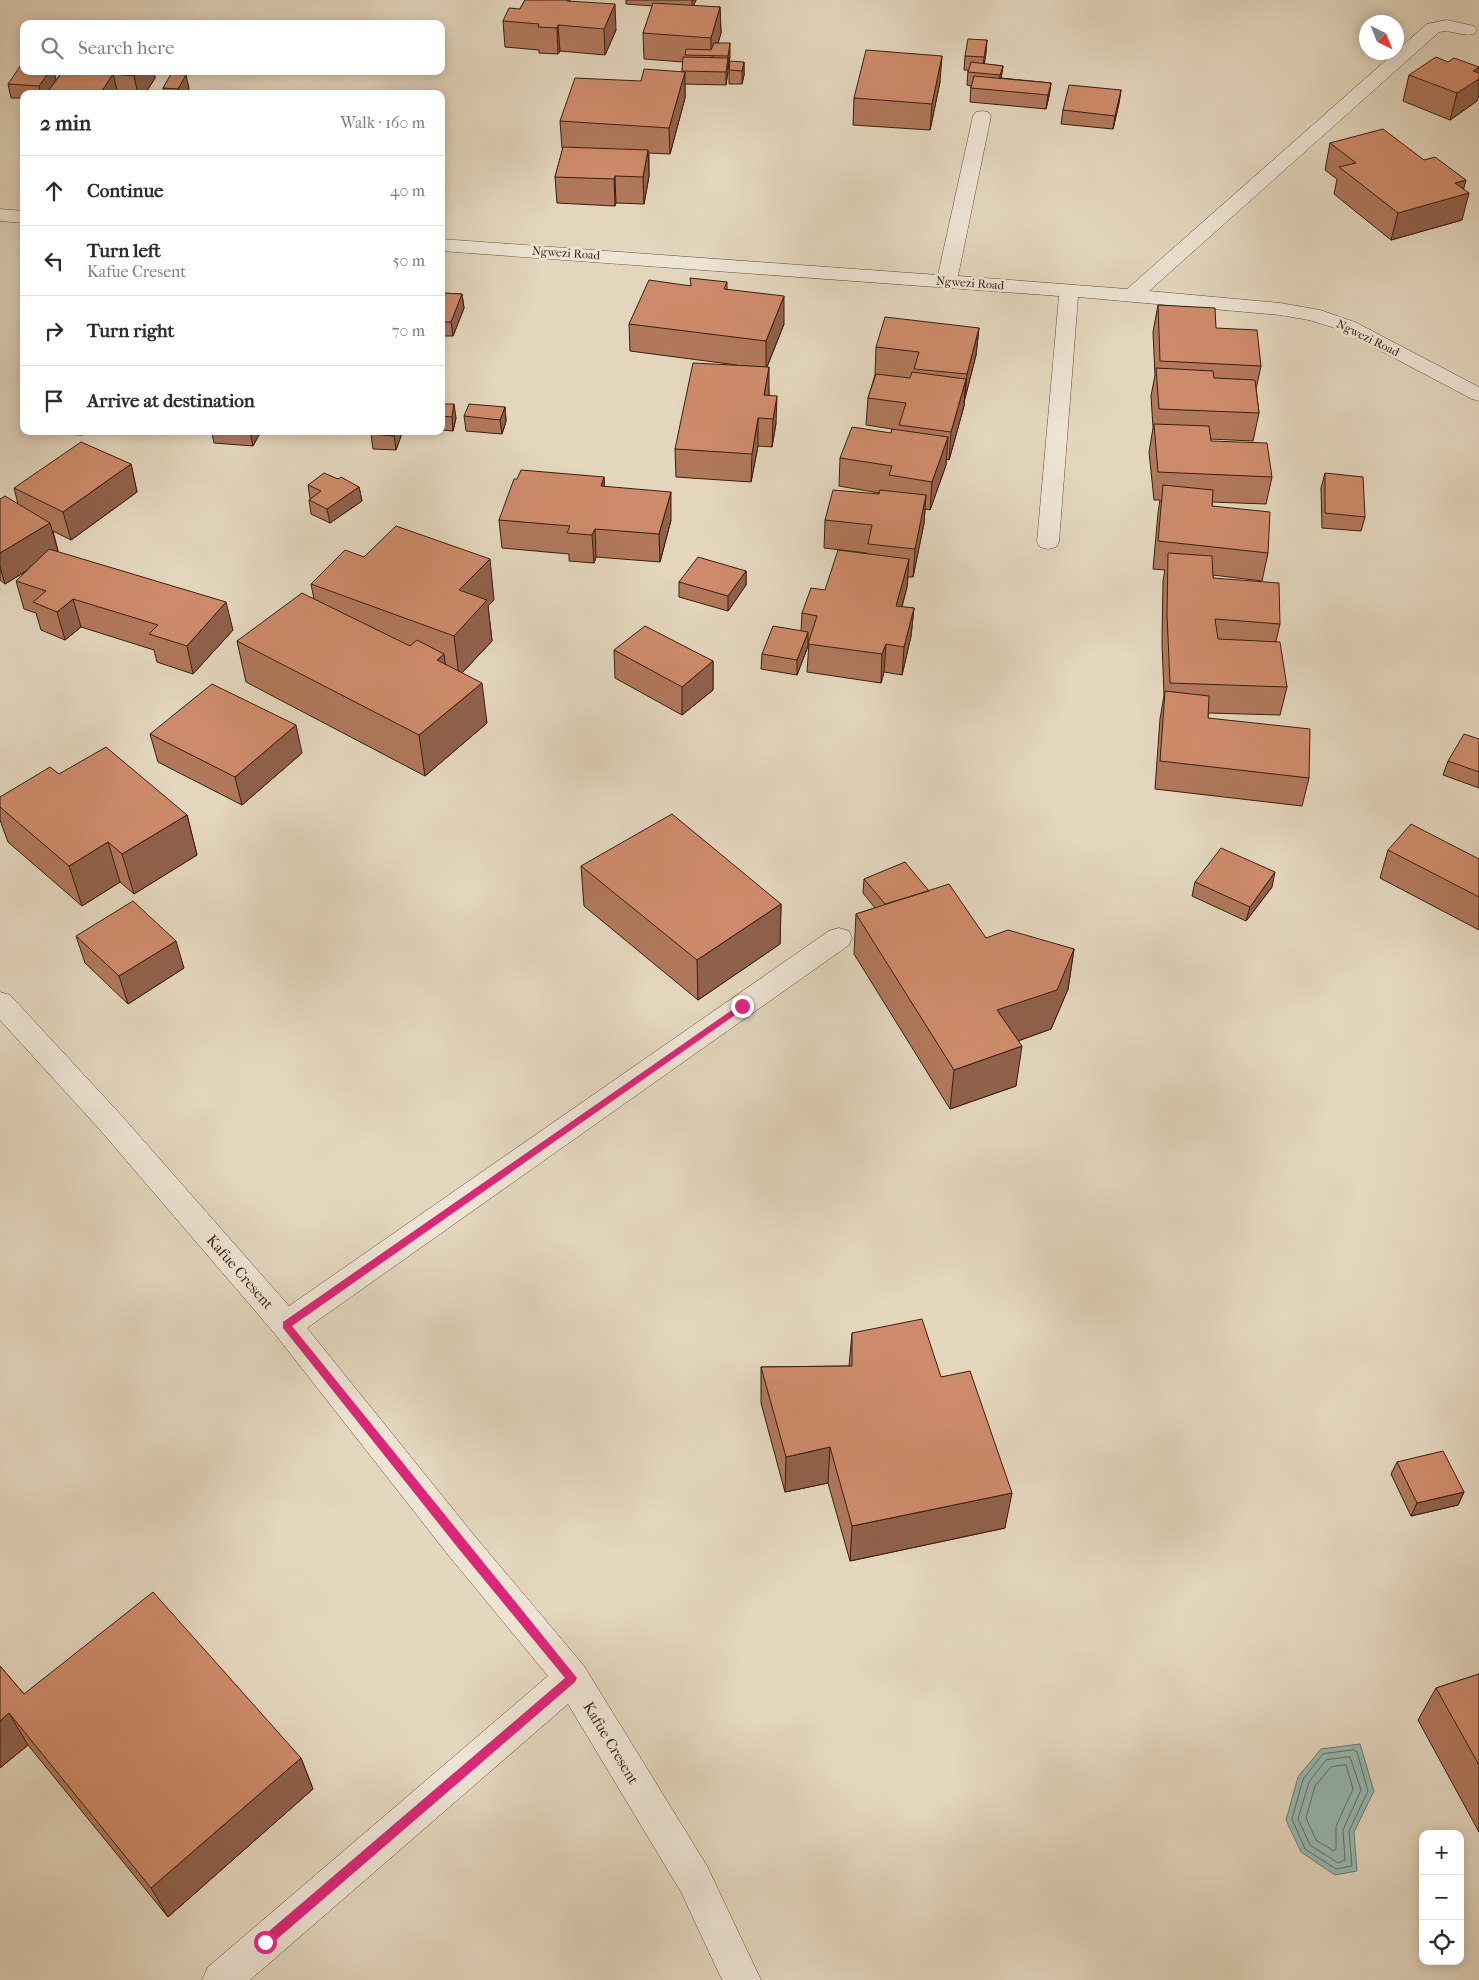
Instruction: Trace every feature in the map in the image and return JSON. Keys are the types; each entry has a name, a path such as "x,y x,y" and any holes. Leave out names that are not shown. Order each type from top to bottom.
{"street":[{"path":"1132,295 1433,28 1448,24 1468,30"},
{"path":"947,281 982,116"},
{"path":"0,215 20,217"},
{"name":"Ngwezi Road","path":"445,245 1068,290 1280,308 1314,314 1348,326 1479,395"},
{"path":"1048,542 1068,290"},
{"path":"286,1325 839,938"},
{"name":"Kafue Cresent","path":"0,1002 111,1123 286,1325 461,1545 572,1678 694,1879 742,1980"},
{"path":"221,1980 572,1678"}],"water":[{"path":"1360,1744 1374,1791 1354,1832 1357,1871 1335,1875 1301,1852 1286,1820 1298,1777 1321,1749"}],"building":[{"path":"525,0 567,0 615,4 604,29 558,25 557,28 538,27 539,24 503,21 509,8 520,9"},
{"path":"653,3 720,7 711,38 643,33"},
{"path":"968,39 987,40 984,57 965,56"},
{"path":"714,43 730,43 728,56 685,55 686,49 711,50"},
{"path":"866,50 942,56 932,104 854,98"},
{"path":"683,57 728,58 726,72 682,71"},
{"path":"1436,57 1448,62 1454,58 1479,67 1473,71 1479,73 1479,79 1457,93 1409,75"},
{"path":"730,61 744,62 742,71 729,70"},
{"path":"971,62 1003,66 1000,75 968,72"},
{"path":"20,66 20,75 47,75 39,86 8,84"},
{"path":"644,69 685,72 669,128 560,121 575,78 641,81"},
{"path":"60,75 112,75 103,90 49,90"},
{"path":"170,75 186,75 178,89 163,88"},
{"path":"974,76 1051,83 1048,95 971,88"},
{"path":"1069,85 1121,90 1115,116 1063,110"},
{"path":"1383,129 1424,160 1435,157 1466,180 1455,183 1469,193 1398,213 1339,167 1356,163 1330,143"},
{"path":"563,147 648,150 643,177 615,176 614,179 555,177"},
{"path":"690,278 727,282 724,289 784,296 766,341 629,324 649,280 691,286"},
{"path":"445,293 462,294 451,322 445,322"},
{"path":"1158,305 1215,308 1216,328 1257,330 1261,366 1160,361"},
{"path":"885,317 979,328 967,374 914,369 919,352 876,347"},
{"path":"693,363 769,367 764,395 777,396 773,419 758,418 752,454 675,449"},
{"path":"1156,368 1213,371 1214,378 1255,380 1259,413 1159,409"},
{"path":"912,372 966,379 951,432 899,425 906,403 868,398 876,374 910,378"},
{"path":"445,404 454,404 452,417 445,416"},
{"path":"469,404 505,407 500,420 464,416"},
{"path":"1154,424 1209,426 1211,441 1267,443 1272,477 1158,472"},
{"path":"852,427 891,433 892,429 948,437 932,482 889,475 892,466 840,458"},
{"path":"81,442 131,464 63,512 14,488"},
{"path":"521,470 604,477 601,486 671,492 659,534 595,529 592,535 567,533 570,526 499,520 514,479 517,479"},
{"path":"324,473 338,479 341,477 359,487 327,509 309,500 321,491 308,485"},
{"path":"1325,473 1363,477 1365,517 1325,513"},
{"path":"1163,485 1213,490 1212,506 1270,512 1268,553 1158,541"},
{"path":"833,490 879,494 880,490 926,495 915,549 868,544 872,525 825,520"},
{"path":"5,496 50,523 0,553 0,499"},
{"path":"396,526 490,559 459,590 487,600 454,636 311,584 345,550 364,557"},
{"path":"49,549 226,602 187,646 149,634 158,625 73,599 57,612 33,602 46,591 16,581"},
{"path":"838,550 909,559 896,606 914,608 904,647 886,644 882,654 808,644 817,616 802,613 811,588 825,590"},
{"path":"1168,553 1212,556 1213,578 1279,583 1280,624 1215,619 1218,639 1280,642 1287,687 1170,683 1167,615"},
{"path":"698,557 746,571 728,596 679,582"},
{"path":"302,593 410,646 417,640 444,654 437,660 482,683 419,735 237,641"},
{"path":"645,626 713,661 682,687 614,650"},
{"path":"773,626 808,632 797,660 762,654"},
{"path":"212,684 296,725 235,777 150,734"},
{"path":"1165,691 1209,696 1208,718 1310,729 1309,778 1160,761"},
{"path":"1464,734 1479,739 1479,772 1448,761"},
{"path":"106,747 187,815 122,854 108,842 69,866 0,807 0,797 50,767 59,774"},
{"path":"672,814 781,904 697,960 581,866"},
{"path":"1411,824 1479,859 1479,897 1388,850"},
{"path":"1221,848 1275,872 1250,907 1195,882"},
{"path":"905,862 929,891 885,904 864,879"},
{"path":"949,884 986,938 1008,930 1074,949 1057,990 997,1010 1022,1046 954,1070 856,914"},
{"path":"133,901 176,941 119,976 76,936"},
{"path":"922,1319 941,1377 970,1371 1012,1493 852,1526 830,1447 786,1457 761,1367 852,1366 852,1333"},
{"path":"1443,1451 1464,1492 1417,1503 1397,1462"},
{"path":"153,1592 301,1758 151,1888 9,1713 0,1721 0,1666 24,1694"},
{"path":"1479,1674 1479,1765 1436,1688"}],"route":[{"path":"265,1942 572,1678 461,1545 286,1325 742,1006"}]}
